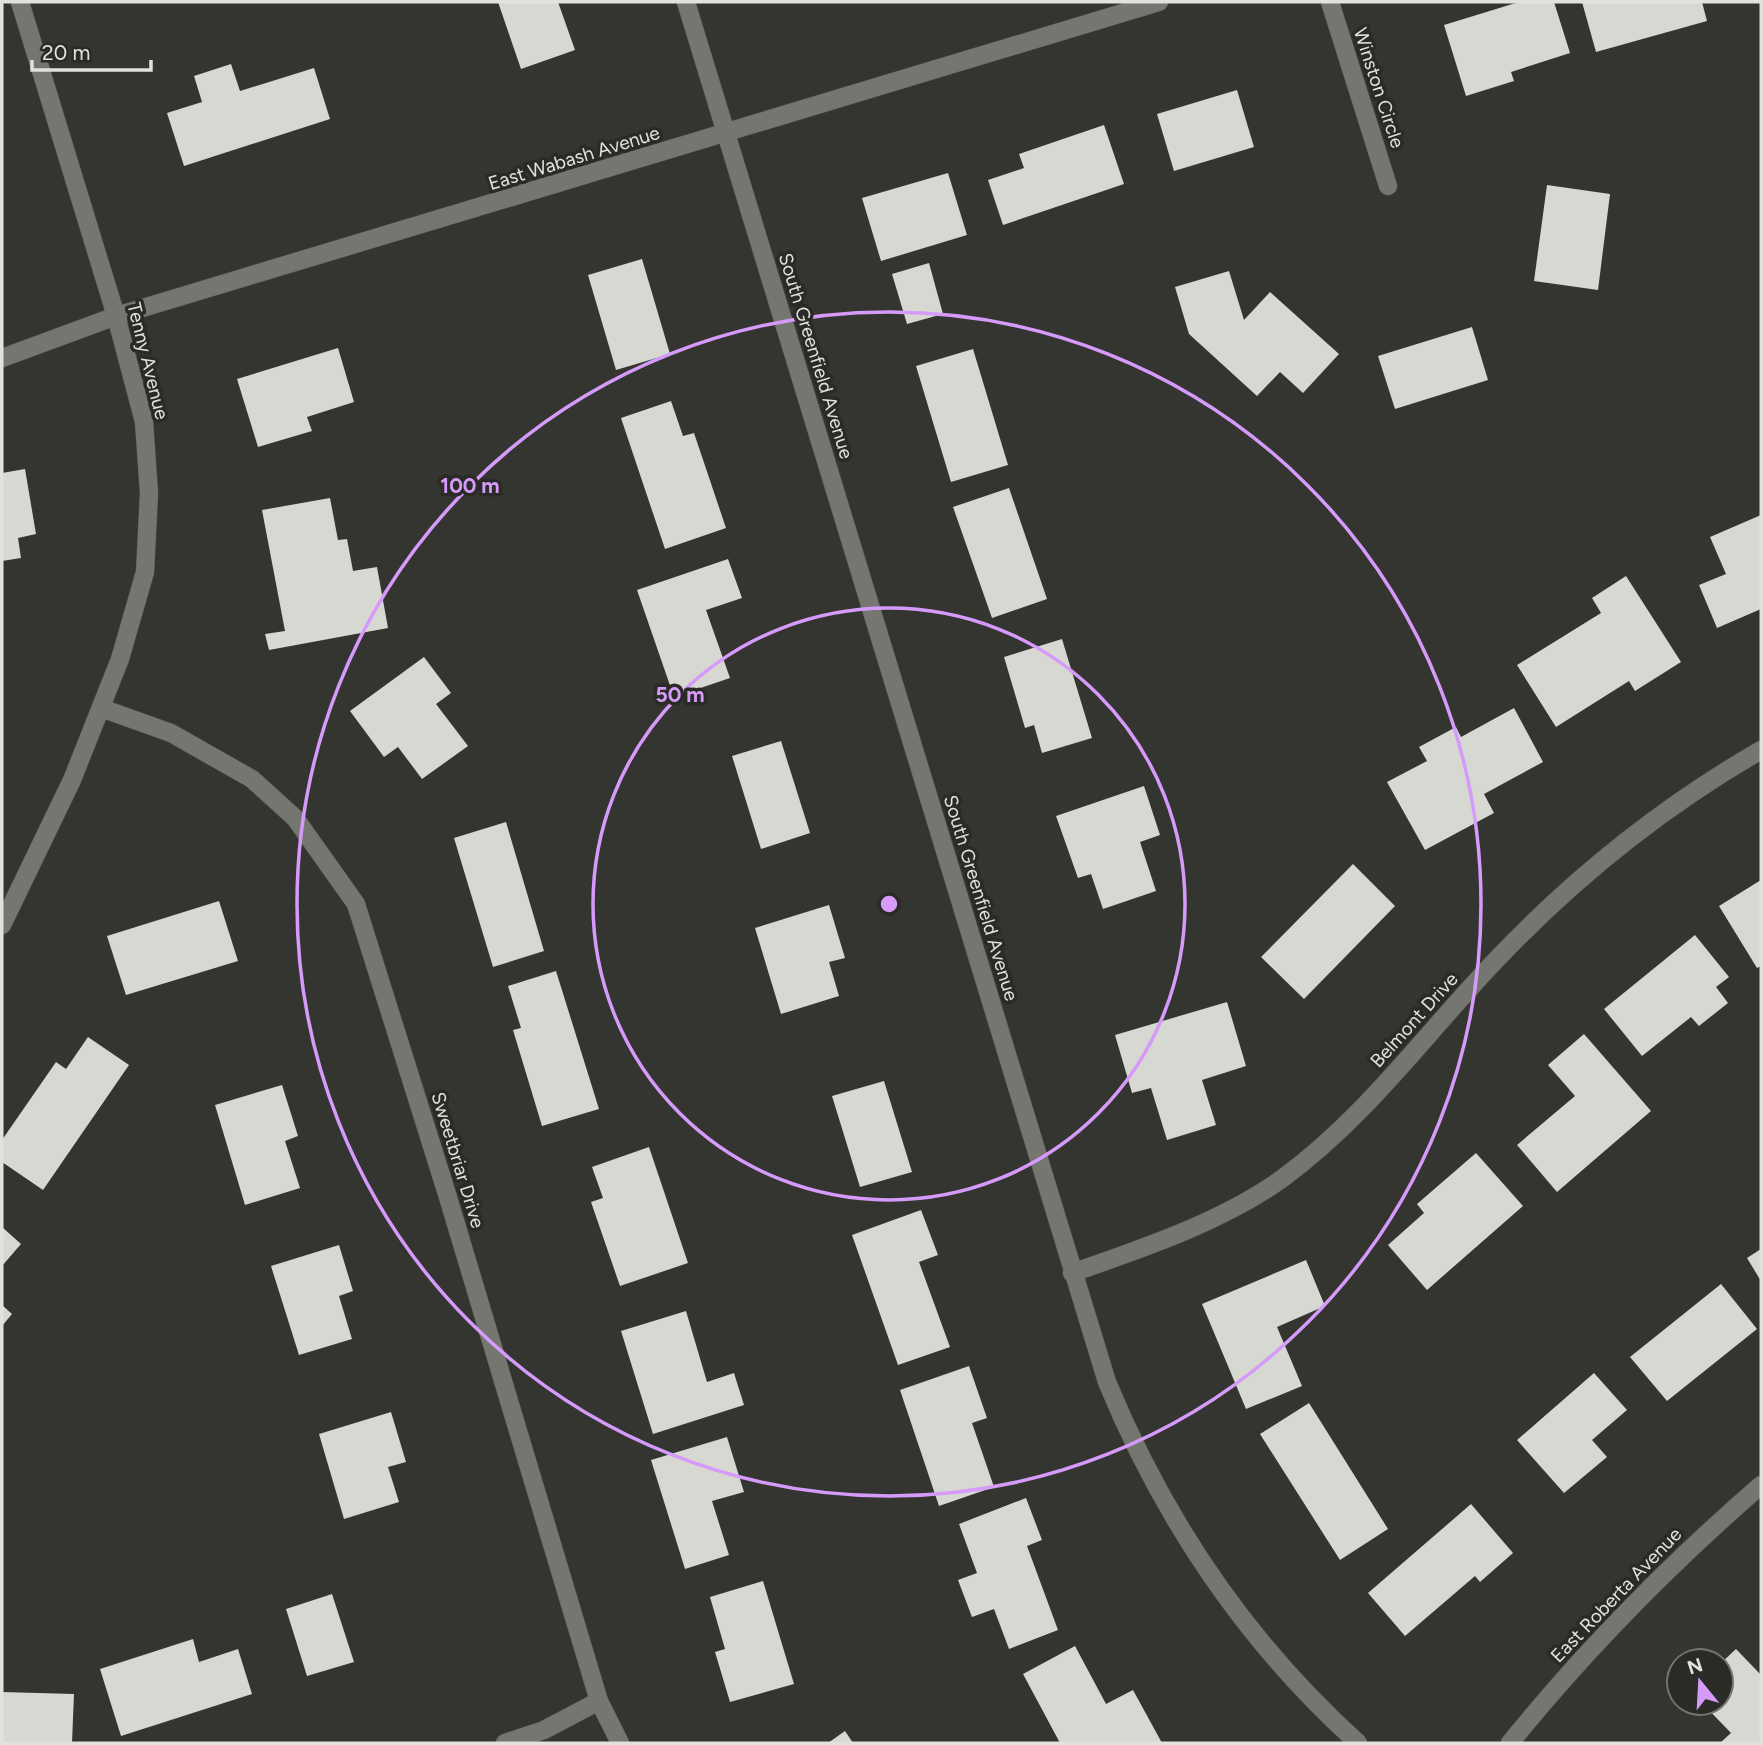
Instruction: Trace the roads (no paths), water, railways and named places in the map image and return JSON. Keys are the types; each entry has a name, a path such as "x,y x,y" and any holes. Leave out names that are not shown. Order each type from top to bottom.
{"street":[{"name":"Tenny Avenue","path":"2,925 72,780 120,659 145,572 149,493 144,422 116,316 20,2"},
{"name":"South Greenfield Avenue","path":"686,2 1107,1382 1130,1437 1170,1513 1250,1629 1282,1667 1358,1743"},
{"name":"East Wabash Avenue","path":"2,358 116,316 1159,2"},
{"name":"Winston Circle","path":"1330,2 1388,186"},
{"name":"Sweetbriar Drive","path":"101,708 171,733 251,779 295,818 356,904 447,1194 599,1701 620,1743"},
{"name":"Belmont Drive","path":"1072,1273 1222,1214 1282,1179 1348,1125 1497,958 1563,895 1643,828 1723,772 1761,750"},
{"name":"East Roberta Avenue","path":"1510,1743 1557,1685 1626,1611 1704,1534 1761,1485"},
{"path":"505,1743 544,1730 599,1701"}]}
